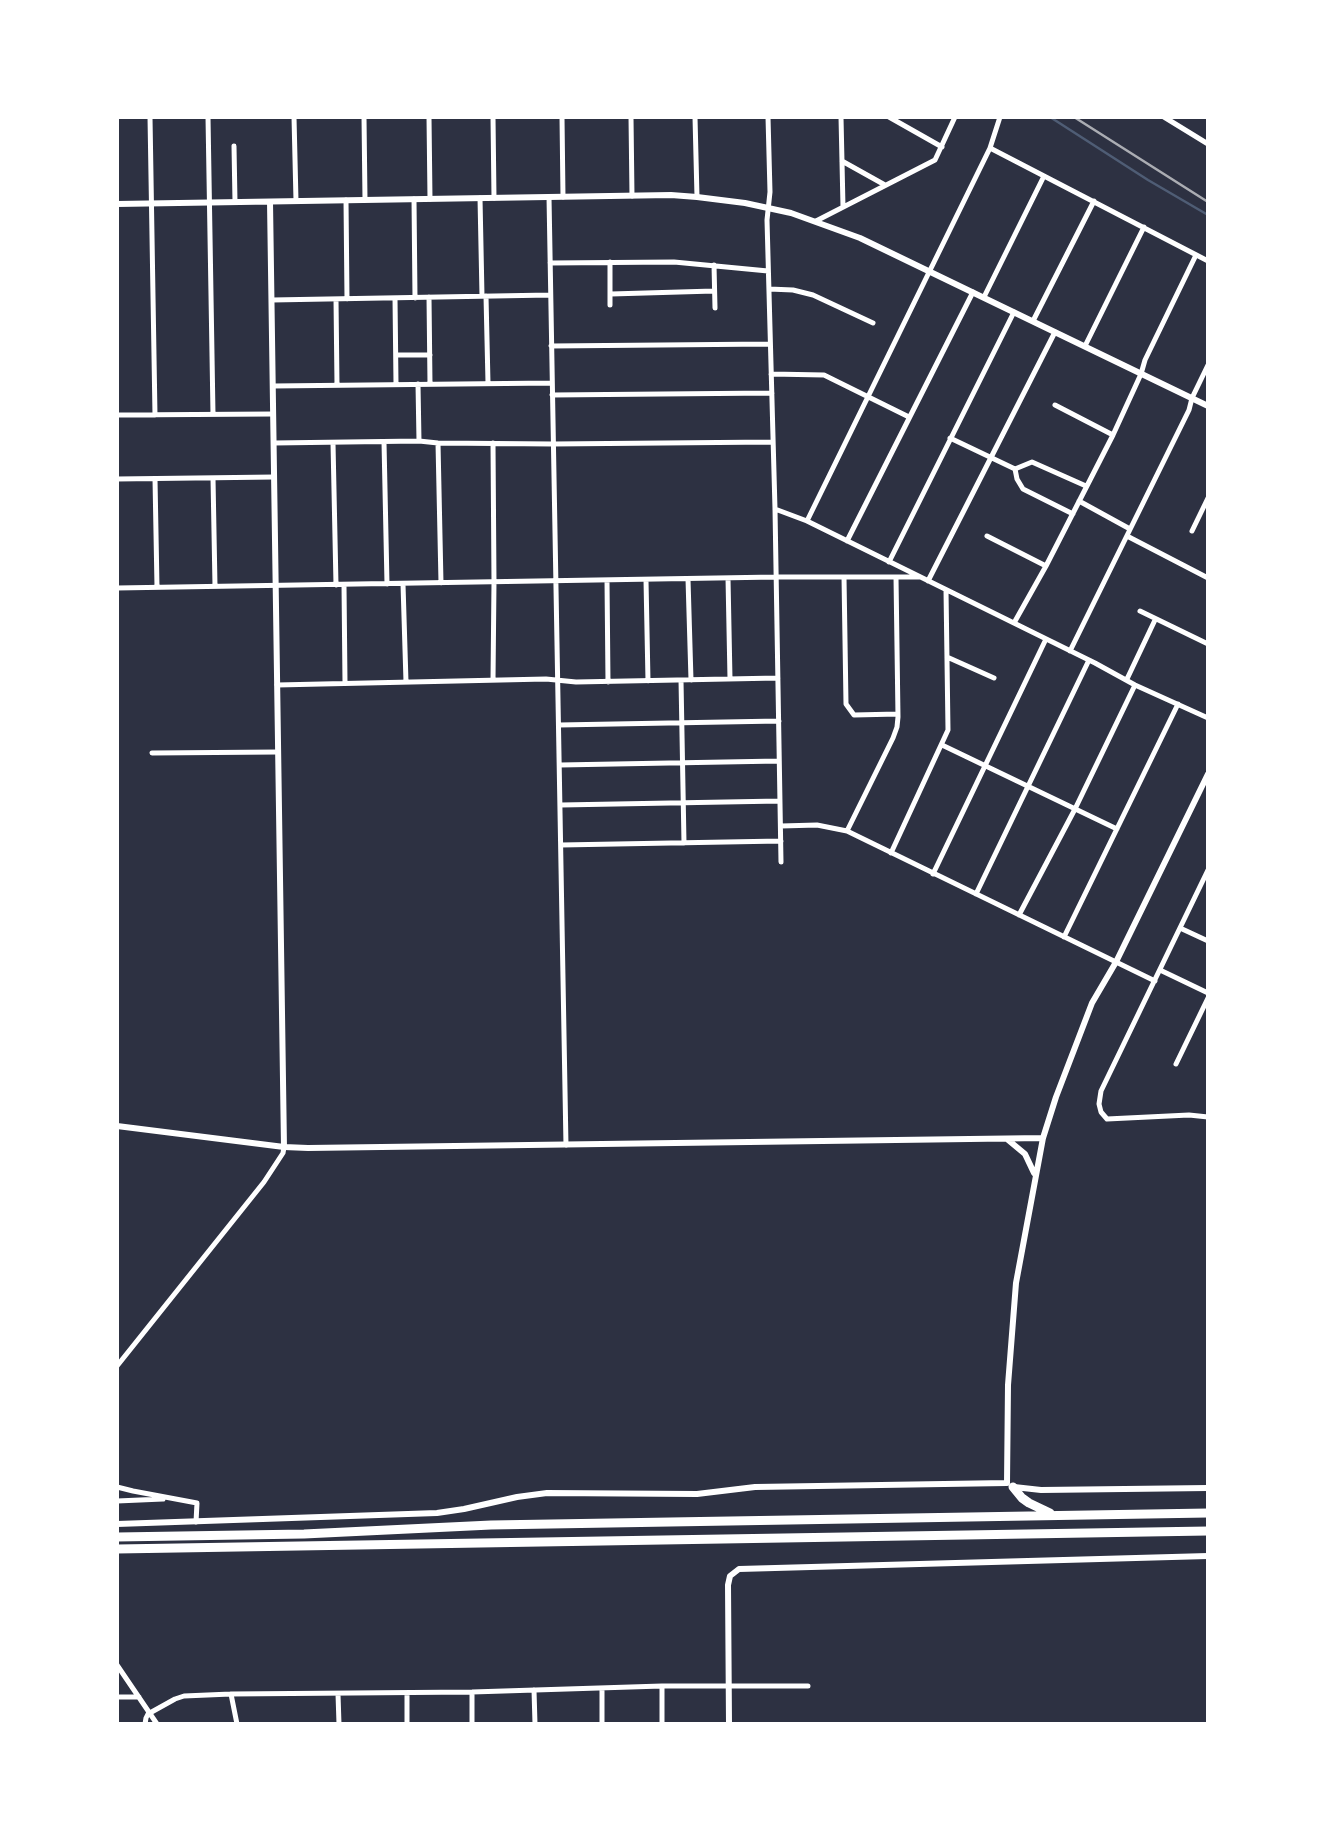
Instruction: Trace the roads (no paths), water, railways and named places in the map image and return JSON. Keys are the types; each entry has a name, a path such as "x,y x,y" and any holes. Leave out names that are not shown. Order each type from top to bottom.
{"highway":[{"path":"1010,1485 1029,1503 1058,1515"},
{"path":"117,1537 304,1534 505,1524 1208,1513"},
{"path":"117,1549 1208,1531"}],"street":[{"path":"150,117 155,415"},
{"path":"208,117 214,414"},
{"path":"287,117 294,120 296,201"},
{"path":"364,117 365,200"},
{"path":"429,117 430,199"},
{"path":"493,117 494,198"},
{"path":"562,117 563,197"},
{"path":"631,117 632,196"},
{"path":"695,117 697,197"},
{"path":"768,117 767,220 781,862"},
{"path":"841,117 843,207"},
{"path":"888,117 942,147"},
{"path":"816,220 935,160 955,117"},
{"path":"807,521 990,148 1000,117"},
{"path":"1164,117 1208,144"},
{"path":"234,146 234,202"},
{"path":"990,148 1208,261"},
{"path":"842,161 886,185"},
{"path":"984,297 1044,176"},
{"path":"117,204 632,196 697,197 769,208 816,220 860,238 1208,406"},
{"path":"549,197 566,1145"},
{"path":"480,198 488,383"},
{"path":"414,199 415,298"},
{"path":"346,201 347,299"},
{"path":"1033,321 1094,201"},
{"path":"117,1366 264,1182 284,1153 270,202"},
{"path":"1085,346 1144,227"},
{"path":"1014,623 1113,435 1145,360 1196,254"},
{"path":"610,262 610,304"},
{"path":"550,263 674,262 768,271"},
{"path":"714,265 715,308"},
{"path":"769,289 802,292 873,323"},
{"path":"611,294 714,291"},
{"path":"847,541 973,292"},
{"path":"272,300 551,295"},
{"path":"429,297 430,384"},
{"path":"395,298 396,384"},
{"path":"336,299 337,385"},
{"path":"889,562 1014,312"},
{"path":"928,581 1055,332"},
{"path":"551,346 770,344"},
{"path":"396,355 430,355"},
{"path":"1070,651 1189,410 1208,365"},
{"path":"771,374 824,375 909,417"},
{"path":"273,386 552,383"},
{"path":"418,384 419,441"},
{"path":"552,395 772,393"},
{"path":"1055,405 1113,435"},
{"path":"117,415 273,414"},
{"path":"950,438 1015,470"},
{"path":"384,442 387,584"},
{"path":"274,443 773,442"},
{"path":"333,443 336,585"},
{"path":"438,443 441,583"},
{"path":"493,443 493,680"},
{"path":"1015,470 1032,461 1087,486"},
{"path":"1015,470 1023,489 1073,514"},
{"path":"117,479 274,477"},
{"path":"213,478 215,586"},
{"path":"155,479 157,587"},
{"path":"1192,531 1208,498"},
{"path":"1079,501 1208,578"},
{"path":"775,509 807,521 1135,685 1208,718"},
{"path":"1200,514 1208,518"},
{"path":"987,536 1046,566"},
{"path":"844,577 846,704 854,715 898,714"},
{"path":"847,831 893,738 898,714 896,577"},
{"path":"117,588 920,577"},
{"path":"728,578 730,679"},
{"path":"688,579 691,680"},
{"path":"607,580 608,682"},
{"path":"646,580 648,681"},
{"path":"404,584 406,682"},
{"path":"344,585 345,684"},
{"path":"891,853 942,744 948,725 946,590"},
{"path":"1140,611 1208,645"},
{"path":"1127,679 1155,620"},
{"path":"933,874 1046,639"},
{"path":"947,657 994,678"},
{"path":"976,894 1089,660"},
{"path":"277,685 778,678"},
{"path":"681,680 684,843"},
{"path":"1019,915 1075,809 1135,685"},
{"path":"1065,937 1178,704"},
{"path":"559,725 779,721"},
{"path":"942,744 1117,829"},
{"path":"152,753 278,752"},
{"path":"560,765 779,761"},
{"path":"1010,1485 1007,1395 1011,1328 1016,1283 1043,1138 1092,1003 1116,962 1208,774"},
{"path":"561,805 780,801"},
{"path":"781,826 817,825 847,831 1155,981"},
{"path":"561,845 781,841"},
{"path":"1208,870 1101,1091 1099,1104 1101,1112 1108,1119 1189,1115 1208,1117"},
{"path":"1200,885 1208,889"},
{"path":"1180,928 1208,941"},
{"path":"1160,970 1208,995 1176,1064"},
{"path":"117,1126 284,1147 322,1148 1043,1138"},
{"path":"1005,1138 1025,1154 1035,1175"},
{"path":"117,1524 437,1513 547,1493 697,1494 755,1487 1010,1485 1041,1490 1208,1488"},
{"path":"117,1487 197,1503 197,1521"},
{"path":"117,1501 175,1499"},
{"path":"729,1724 728,1585 733,1572 739,1569 1208,1556"},
{"path":"117,1665 156,1724"},
{"path":"145,1724 150,1713 179,1696 407,1694 662,1686 808,1686"},
{"path":"662,1686 662,1724"},
{"path":"602,1688 602,1724"},
{"path":"534,1690 535,1724"},
{"path":"472,1692 472,1724"},
{"path":"231,1694 237,1724"},
{"path":"338,1694 339,1724"},
{"path":"407,1694 407,1724"},
{"path":"117,1697 139,1697"}],"waterway":[{"path":"1050,117 1208,215"}],"railway":[{"path":"1074,117 1208,202"}]}
